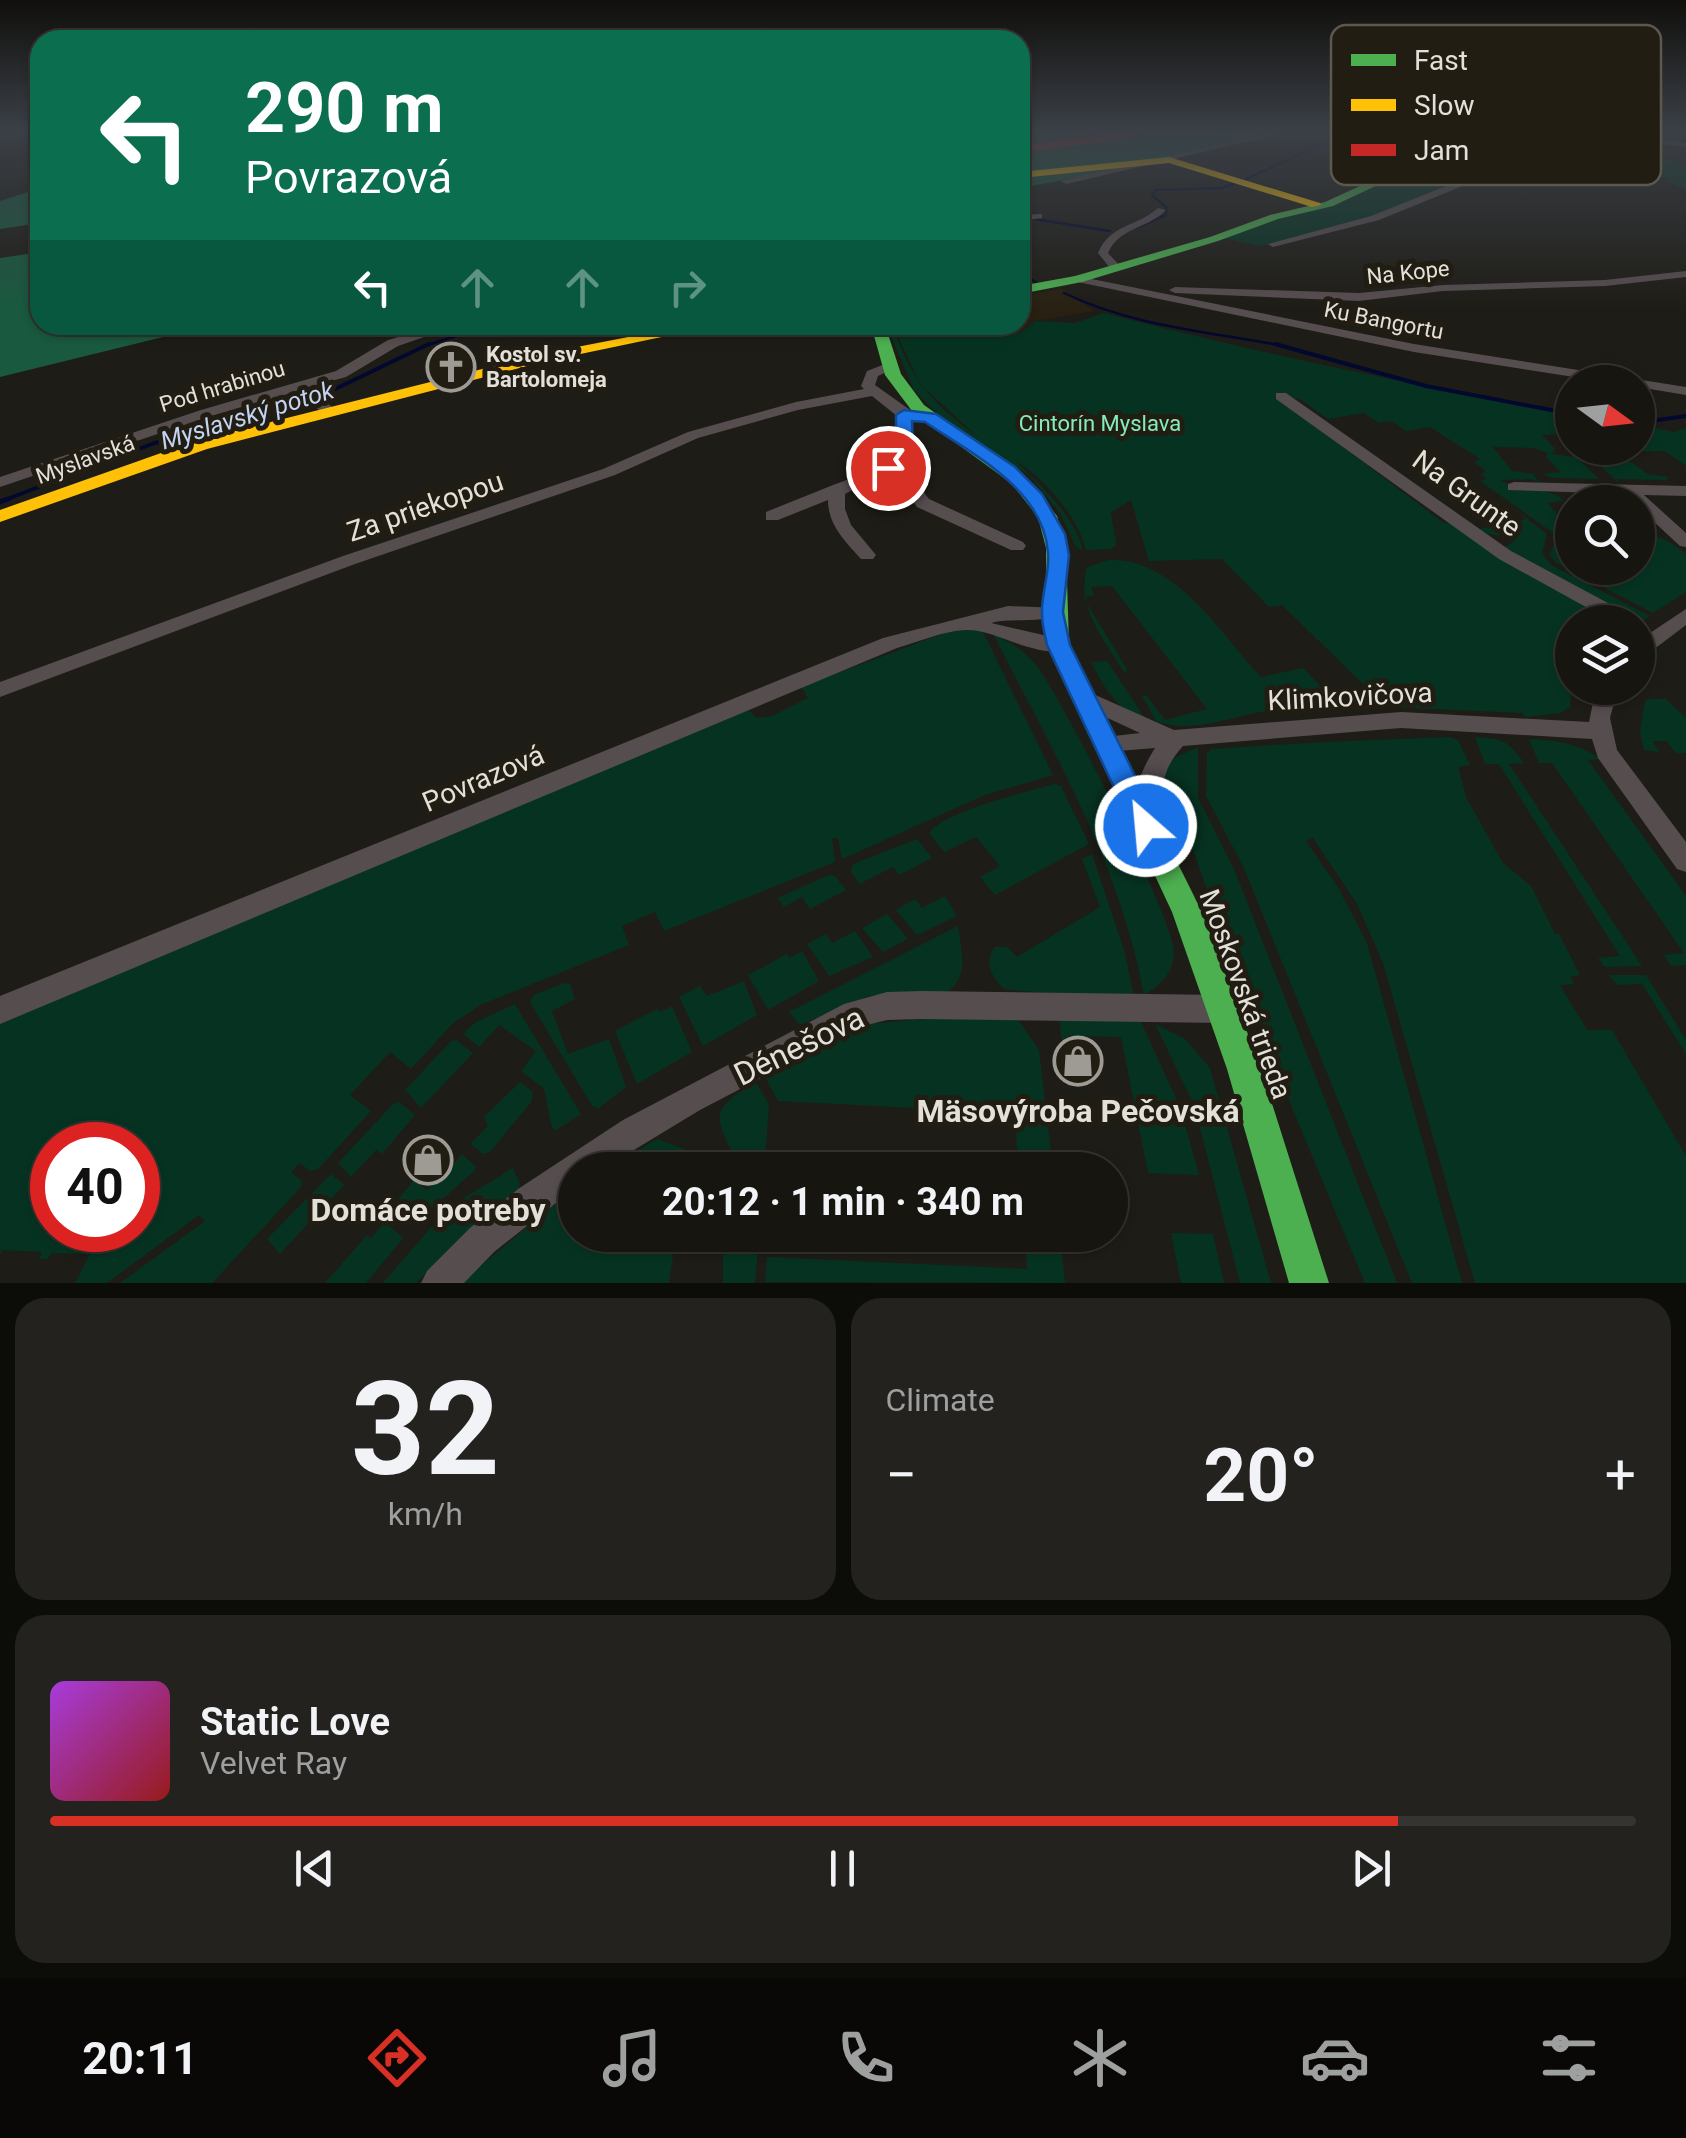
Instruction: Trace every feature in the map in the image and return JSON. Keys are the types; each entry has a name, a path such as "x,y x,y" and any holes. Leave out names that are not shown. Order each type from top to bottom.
{"street":[{"path":"1267,191 1287,207"},
{"path":"1030,288 1077,279 1214,239 1287,207 1329,204 1357,191"},
{"path":"1274,244 1376,218 1443,191"},
{"path":"1114,266 1103,253 1110,238 1118,229 1151,218 1161,210"},
{"path":"1030,217 1039,216"},
{"name":"Na Kope","path":"1134,291 1359,298 1443,288 1605,283 1686,274"},
{"name":"Ku Bangortu","path":"1077,279 1414,348 1686,391"},
{"name":"Pod hrabinou","path":"0,482 206,413 314,398 348,371 402,339 416,335"},
{"name":"Myslavská","path":"0,516 314,398 660,335"},
{"name":"Moskovská trieda","path":"884,335 890,366 903,392 930,418 1009,471 1046,513 1059,555 1052,612 1058,645 1187,912 1224,1009 1310,1283"},
{"path":"890,366 870,377 873,392 904,415 930,418"},
{"name":"Za priekopou","path":"0,690 349,560 609,472 693,435 780,410 873,392"},
{"name":"Na Grunte","path":"1282,396 1514,561 1596,605"},
{"path":"772,516 892,463 904,443 904,415"},
{"path":"892,463 923,503 1017,546"},
{"path":"1514,487 1555,488"},
{"path":"838,489 834,512 844,530 867,555"},
{"path":"1655,490 1686,491"},
{"path":"1655,514 1686,542"},
{"name":"Povrazová","path":"0,1010 890,642 1018,610 1052,612"},
{"path":"1655,632 1686,615"},
{"path":"964,621 1058,645"},
{"path":"1082,698 1119,717 1177,738 1160,758 1151,777 1146,826"},
{"path":"1604,705 1599,731 1606,752 1686,861"},
{"name":"Klimkovičova","path":"1105,744 1402,720 1599,731"},
{"name":"Dénešova","path":"439,1283 498,1224 594,1155 854,1014 887,1006 922,1005 1224,1009"}],"shaded area":[{"path":"1062,289 1094,311 1030,325 1030,294"}],"green space":[{"path":"30,191 30,224 0,229 0,201"},
{"path":"1356,191 1446,191 1384,215 1261,246 1219,237 1329,204"},
{"path":"30,254 30,335 171,335 0,377 0,258"},
{"name":"Cintorín Myslava","path":"1104,313 1337,368 1555,410 1555,435 1542,435 1555,449 1551,454 1555,454 1555,465 1584,465 1599,479 1552,478 1543,474 1560,472 1546,457 1548,453 1533,448 1493,447 1512,471 1533,474 1540,483 1531,479 1501,480 1555,495 1555,502 1547,503 1555,511 1555,538 1480,481 1487,479 1482,475 1485,470 1474,462 1480,459 1430,427 1406,431 1392,421 1379,423 1364,413 1328,419 1300,399 1276,397 1444,523 1455,524 1520,570 1585,605 1555,605 1555,705 1570,707 1560,713 1525,717 1522,713 1370,706 1360,698 1372,693 1282,605 1269,607 1222,559 1149,561 1131,500 1111,512 1116,545 1111,549 1086,550 1058,499 1015,460 1064,512 1083,550 1076,547 1060,513 1029,475 941,417 914,390 891,335 898,335 918,379 900,335 1030,335 1030,325 1035,321 1075,323","holes":["924,388 977,436 939,405"]},
{"path":"1655,428 1674,432 1686,428 1686,466 1665,451 1655,451"},
{"path":"1599,465 1635,465 1648,474 1668,477 1617,479 1620,484"},
{"path":"1508,504 1547,534 1542,553 1555,567 1555,580 1504,548 1514,541 1510,538 1479,529 1526,519"},
{"path":"1655,535 1686,554 1686,592 1655,612 1655,605 1638,605 1599,585 1655,585"},
{"path":"1108,560 1132,562 1175,584 1261,677 1303,668 1328,694 1311,698 1318,707 1268,711 1194,725 1156,721 1142,696 1146,695 1165,720 1207,709 1112,586 1091,587 1094,595 1085,597 1087,567"},
{"path":"1565,585 1590,585 1629,605 1604,605"},
{"path":"1087,604 1128,671 1124,672 1100,635"},
{"path":"960,627 982,630 1053,775 985,795 842,859 838,838 832,838 835,862 664,931 655,912 622,926 629,945 480,1005 453,1023 411,1069 390,1052 350,1095 371,1111 318,1169 310,1171 300,1163 291,1172 302,1181 301,1187 212,1283 120,1283 205,1221 199,1215 160,1244 160,1122 30,1122 30,1251 3,1250 0,1254 0,1020 748,710 757,718 772,716 808,698 801,687"},
{"path":"993,634 1027,655 1049,685 1115,809 1157,900 1174,954 1165,978 1144,995 1119,900 1101,854 1061,765"},
{"path":"1107,661 1150,726 1114,700 1091,662"},
{"path":"1666,699 1686,718 1686,753 1676,753 1666,741 1652,741 1660,752 1644,750 1640,731 1644,705"},
{"path":"1450,737 1458,740 1470,765 1458,767 1467,799 1503,863 1531,886 1580,975 1570,977 1574,984 1560,985 1587,1030 1612,1030 1686,1156 1686,1283 1475,1283 1383,963 1357,904 1313,838 1306,841 1339,889 1367,943 1462,1283 1412,1283 1244,868 1206,796 1207,753 1212,749 1242,747"},
{"path":"1475,737 1504,742 1519,756 1524,763 1509,764 1642,966 1605,967 1598,958 1620,956 1499,764 1485,764"},
{"path":"1529,739 1567,744 1601,759 1588,760 1686,896 1686,965 1671,966 1664,955 1684,953 1552,763 1539,763"},
{"path":"1198,747 1198,798 1234,869 1397,1283 1365,1283 1236,973 1192,847 1165,791 1163,776 1172,759"},
{"path":"1055,784 1061,786 1089,844 995,895 980,877 1000,866 976,837 944,852 929,833 968,810"},
{"path":"917,839 932,858 899,875 893,867 859,884 851,871 853,864"},
{"path":"1092,854 1125,953 1134,998 1105,999 1004,989 990,970 995,947 1007,947 1017,957 1100,907 1082,859"},
{"path":"828,875 835,876 846,890 810,909 802,897 784,907 778,898"},
{"path":"945,896 957,916 917,935 896,910 915,899 922,908"},
{"path":"887,914 908,939 883,952 862,928"},
{"path":"958,926 961,970 947,992 870,996 800,1025 789,1012"},
{"path":"855,931 873,957 829,976 807,944 826,934 832,943"},
{"path":"802,951 819,981 768,1010 748,975 787,954 790,958"},
{"path":"1609,975 1646,975 1686,1040 1686,1054 1642,984 1617,985"},
{"path":"744,981 757,1015 703,1046 679,997 700,986 707,996"},
{"path":"570,984 575,999 552,1011 568,1054 609,1039 626,1087 599,1108 592,1106 530,1002 534,995"},
{"path":"515,1004 581,1114 556,1130 552,1128 544,1089 521,1071 536,1051 499,1025 479,1047 463,1034 476,1022"},
{"path":"672,1006 692,1052 637,1084 615,1031 657,1009 660,1012"},
{"path":"950,1017 1018,1019 1039,1050 1051,1152 1017,1152 1014,1113 778,1101 765,1077 866,1024"},
{"path":"1059,1019 1141,1022 1180,1107 1199,1175 1148,1173 1121,1037 1067,1036 1067,1041 1062,1041"},
{"path":"1155,1024 1185,1039 1210,1068 1271,1283 1240,1283 1194,1105"},
{"path":"456,1040 473,1053 421,1108 405,1090"},
{"path":"520,1082 533,1092 531,1102 490,1152 483,1154 470,1144 488,1126 484,1117"},
{"path":"756,1082 769,1105 765,1152 732,1152 720,1118 728,1102"},
{"path":"399,1102 415,1115 382,1154 376,1150 351,1177 338,1163"},
{"path":"657,1139 688,1152 635,1152"},
{"path":"462,1154 476,1167 474,1171 418,1221 410,1224 391,1208 414,1180 427,1190 446,1166 451,1168"},
{"path":"513,1168 520,1184 518,1190 416,1283 383,1283 448,1208"},
{"path":"331,1174 344,1185 280,1254 267,1239"},
{"path":"558,1201 558,1252 674,1252 669,1283 460,1283"},
{"path":"385,1222 403,1238 366,1283 325,1283 367,1235 371,1238"},
{"path":"1171,1233 1213,1234 1224,1283 1181,1283"},
{"path":"42,1252 149,1252 107,1283 75,1283 90,1254 52,1253 47,1259 39,1259"},
{"path":"758,1252 755,1283 723,1283 723,1255"},
{"path":"1026,1252 1062,1252 1065,1283 765,1282 767,1257 1027,1269"}],"waterway":[{"name":"Myslavský potok","path":"1135,228 1166,215 1166,207 1152,195 1155,191"},
{"name":"Myslavský potok","path":"1034,219 1110,231"},
{"path":"1030,279 1036,282"},
{"path":"1064,293 1146,321 1280,346"},
{"name":"Myslavský potok","path":"426,345 459,335"},
{"path":"1275,344 1280,346"},
{"name":"Myslavský potok","path":"2,501 152,444 333,390 426,345"},
{"name":"Myslavský potok","path":"421,347 426,345"},
{"path":"1280,346 1289,347"},
{"path":"1280,346 1426,386 1555,411"},
{"path":"1655,421 1686,416"},
{"name":"Myslavský potok","path":"0,502 8,499"}],"traffic: fast":[{"path":"1030,288 1077,279 1214,239 1274,217 1329,204 1357,191"},
{"path":"881,335 893,375 918,408 1017,479 1047,516 1056,548 1058,645 1187,912 1244,1069 1309,1283"}],"traffic: slow":[{"path":"1270,191 1316,205"},
{"path":"0,516 201,445 546,357 660,335"}],"place":[{"name":"Kostol sv. Bartolomeja","path":"451,367"},
{"name":"Mäsovýroba Pečovská","path":"1078,1061"},
{"name":"Domáce potreby","path":"428,1160"}],"route":[{"path":"888,468 904,443 904,415 930,418 1009,471 1036,498 1055,534 1059,555 1052,612 1058,645 1146,826"}]}
